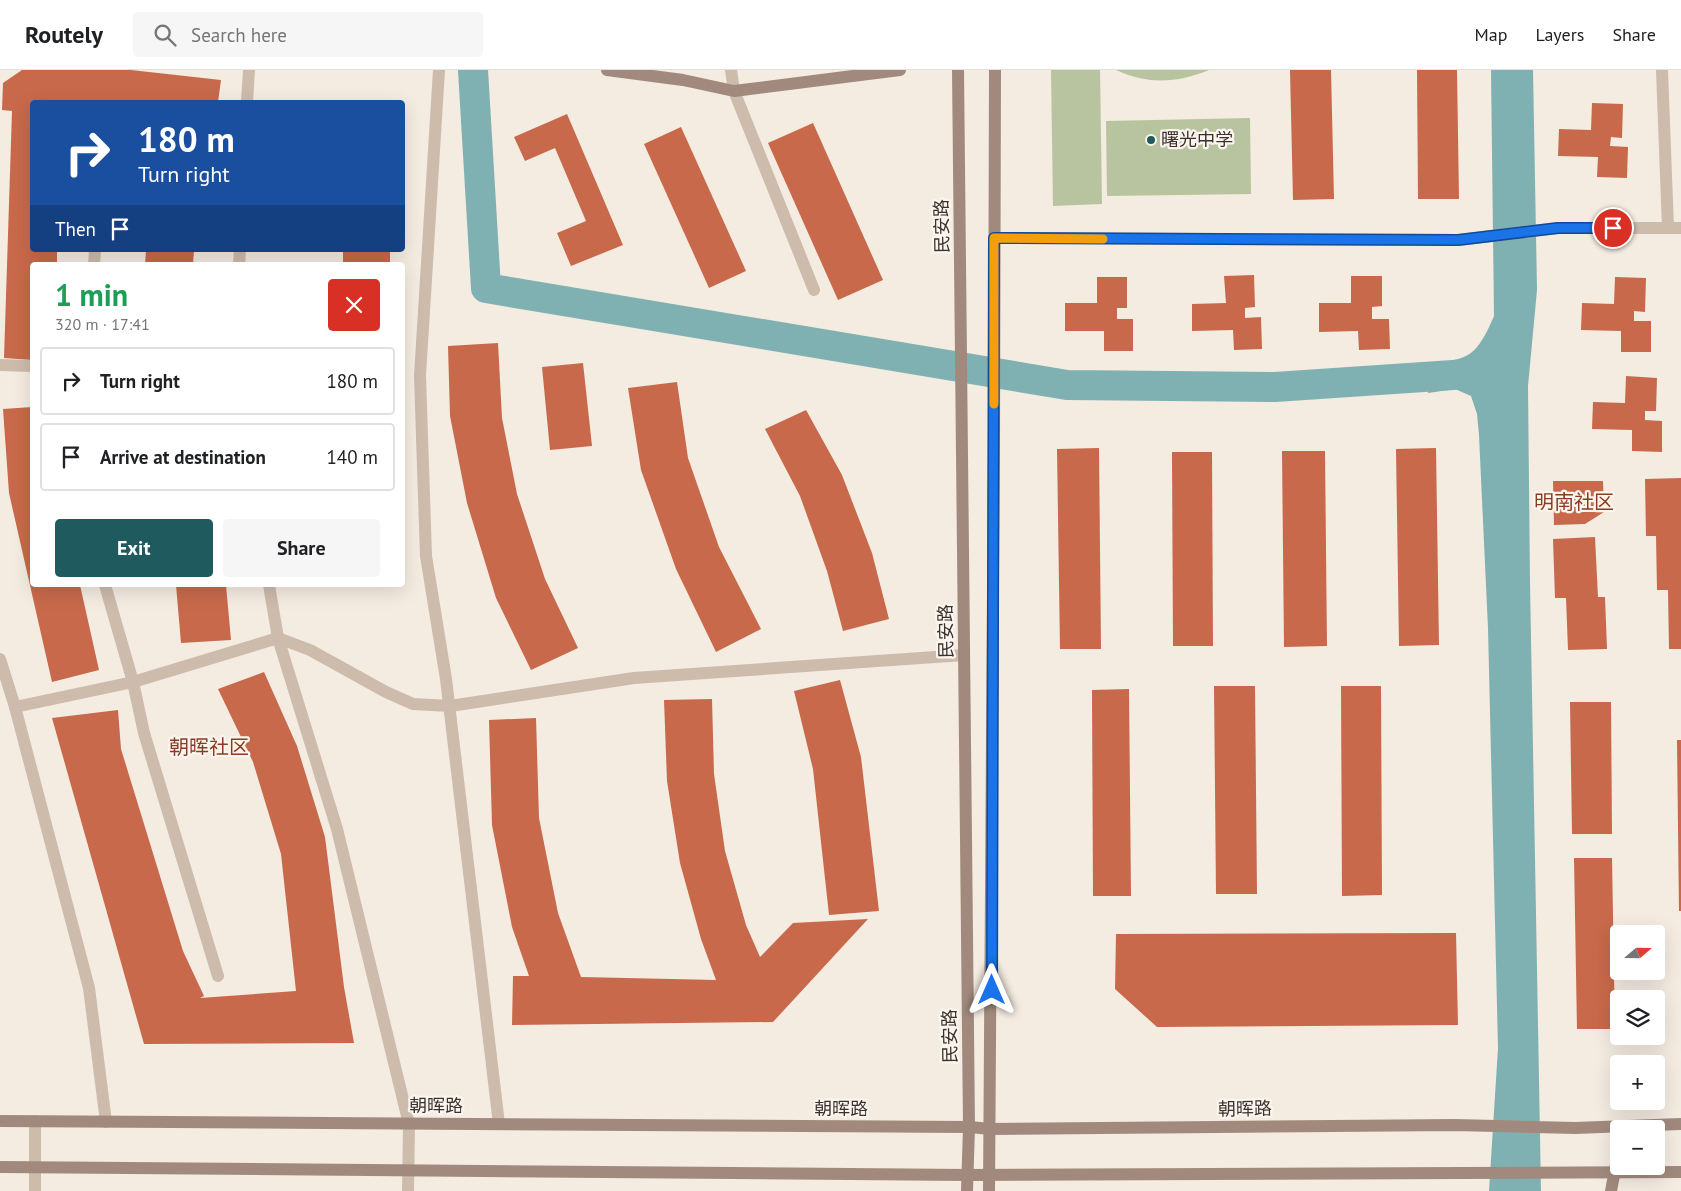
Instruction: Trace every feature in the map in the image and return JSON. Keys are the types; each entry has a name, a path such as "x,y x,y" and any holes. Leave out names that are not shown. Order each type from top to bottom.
{"main road":[{"path":"606,70 683,80 734,92 900,70"},
{"name":"民安路","path":"958,70 969,1127 967,1191"},
{"path":"989,1191 991,1129 994,70"},
{"name":"朝晖路","path":"0,1121 969,1127 991,1129 1455,1124 1610,1128"},
{"name":"朝晖路","path":"1665,1125 1681,1124"},
{"path":"0,1166 967,1175 1610,1173"},
{"path":"1665,1172 1681,1172"},
{"path":"1611,1191 1614,1175"}],"street":[{"path":"247,100 249,70"},
{"path":"439,70 420,376 426,556 450,706 500,1124"},
{"path":"731,70 734,92 814,290"},
{"path":"994,238 1458,240 1558,228 1675,228 1662,70"},
{"path":"0,365 30,366"},
{"path":"106,587 144,733 218,976"},
{"path":"270,587 278,638 337,829 409,1124 408,1191"},
{"path":"15,707 132,682 278,638 310,650 386,692 413,704 450,706 634,678 964,655"},
{"path":"0,659 15,707 89,988 106,1122"},
{"path":"35,1121 35,1191"}],"green space":[{"path":"1051,70 1100,70 1102,204 1053,206"},
{"path":"1116,70 1209,70 1186,78 1151,80 1128,75"},
{"path":"1250,118 1251,194 1107,196 1106,121"}],"water":[{"path":"1491,70 1533,70 1537,290 1528,386 1541,1191 1489,1191 1498,1048 1488,628 1479,435 1477,414 1471,396 1455,389 1428,393 1427,363 1463,358 1477,347 1494,316"}],"building":[{"path":"22,70 131,70 221,80 218,100 30,100 30,252 57,252 57,262 30,262 30,360 4,358 12,111 2,110 3,83"},
{"path":"1290,70 1331,70 1334,199 1293,200"},
{"path":"1417,70 1457,70 1459,199 1418,199"},
{"path":"1592,103 1623,104 1622,138 1611,137 1610,146 1628,147 1627,178 1597,177 1598,157 1558,156 1559,129 1591,130"},
{"path":"567,114 623,245 571,266 557,233 586,221 555,148 525,161 514,137"},
{"path":"813,123 883,280 838,300 768,143"},
{"path":"681,127 746,271 709,288 644,144"},
{"path":"146,252 194,252 193,262 145,262"},
{"path":"343,252 390,252 390,262 343,262"},
{"path":"1254,275 1255,307 1245,308 1245,318 1261,317 1262,349 1234,350 1233,330 1192,331 1192,304 1226,303 1224,276"},
{"path":"1351,276 1382,276 1382,306 1372,307 1372,319 1389,319 1390,349 1359,350 1358,331 1319,332 1319,303 1351,303"},
{"path":"1097,277 1127,277 1127,308 1117,308 1117,319 1133,319 1133,351 1104,351 1104,331 1065,331 1065,303 1097,303"},
{"path":"1615,277 1646,278 1645,312 1634,311 1634,321 1651,321 1651,352 1621,352 1621,331 1581,330 1582,303 1614,304"},
{"path":"498,343 502,418 517,494 545,579 578,648 531,670 496,598 467,503 450,416 448,346"},
{"path":"583,363 592,446 550,450 542,367"},
{"path":"1626,376 1657,378 1656,411 1645,411 1645,420 1662,421 1662,452 1632,451 1632,430 1592,429 1593,402 1625,403"},
{"path":"677,382 688,458 719,547 761,629 716,652 676,569 641,470 628,388"},
{"path":"30,407 30,585 9,493 3,409"},
{"path":"806,410 842,475 872,553 889,619 843,631 827,571 800,496 765,429"},
{"path":"1099,448 1101,649 1060,649 1057,449"},
{"path":"1436,448 1439,645 1399,646 1396,449"},
{"path":"1282,451 1325,451 1327,646 1284,647"},
{"path":"1172,452 1212,452 1213,646 1173,646"},
{"path":"1681,478 1681,649 1669,649 1668,590 1657,590 1656,536 1646,536 1645,479"},
{"path":"1553,481 1603,481 1604,512 1585,524 1554,525"},
{"path":"1595,537 1598,597 1605,597 1607,649 1568,650 1566,598 1555,598 1553,539"},
{"path":"30,587 80,587 99,670 52,682"},
{"path":"176,587 226,587 231,640 181,643"},
{"path":"264,672 297,746 325,837 344,987 354,1043 144,1044 52,718 118,710 121,749 183,951 204,996 200,998 296,991 281,854 253,762 218,689"},
{"path":"840,680 861,757 879,911 829,915 813,769 794,691"},
{"path":"1214,686 1255,686 1257,894 1216,894"},
{"path":"1341,686 1381,686 1382,895 1342,896"},
{"path":"1129,689 1131,896 1093,896 1092,690"},
{"path":"712,699 714,774 725,851 746,925 760,957 793,923 868,919 773,1022 512,1025 513,976 529,976 512,927 492,825 489,720 536,718 539,818 558,913 581,977 716,980 701,939 680,863 667,781 664,700"},
{"path":"1570,702 1611,702 1612,834 1572,834"},
{"path":"1677,740 1681,740 1681,911 1679,911"},
{"path":"1574,858 1612,858 1613,925 1610,925 1610,980 1614,980 1614,990 1610,990 1610,1029 1577,1029"},
{"path":"1456,933 1458,1025 1157,1027 1115,989 1116,934"}],"waterway":[{"path":"473,70 486,288 1067,385 1275,387 1468,374"}],"slow traffic":[{"path":"994,404 994,238 1103,239"}],"place":[{"name":"曙光中学","path":"1151,140"}],"district":[{"name":"明南社区","path":"1574,502"},
{"name":"朝晖社区","path":"209,747"}],"route":[{"path":"992,990 994,238 1458,240 1558,228 1613,228"}]}
